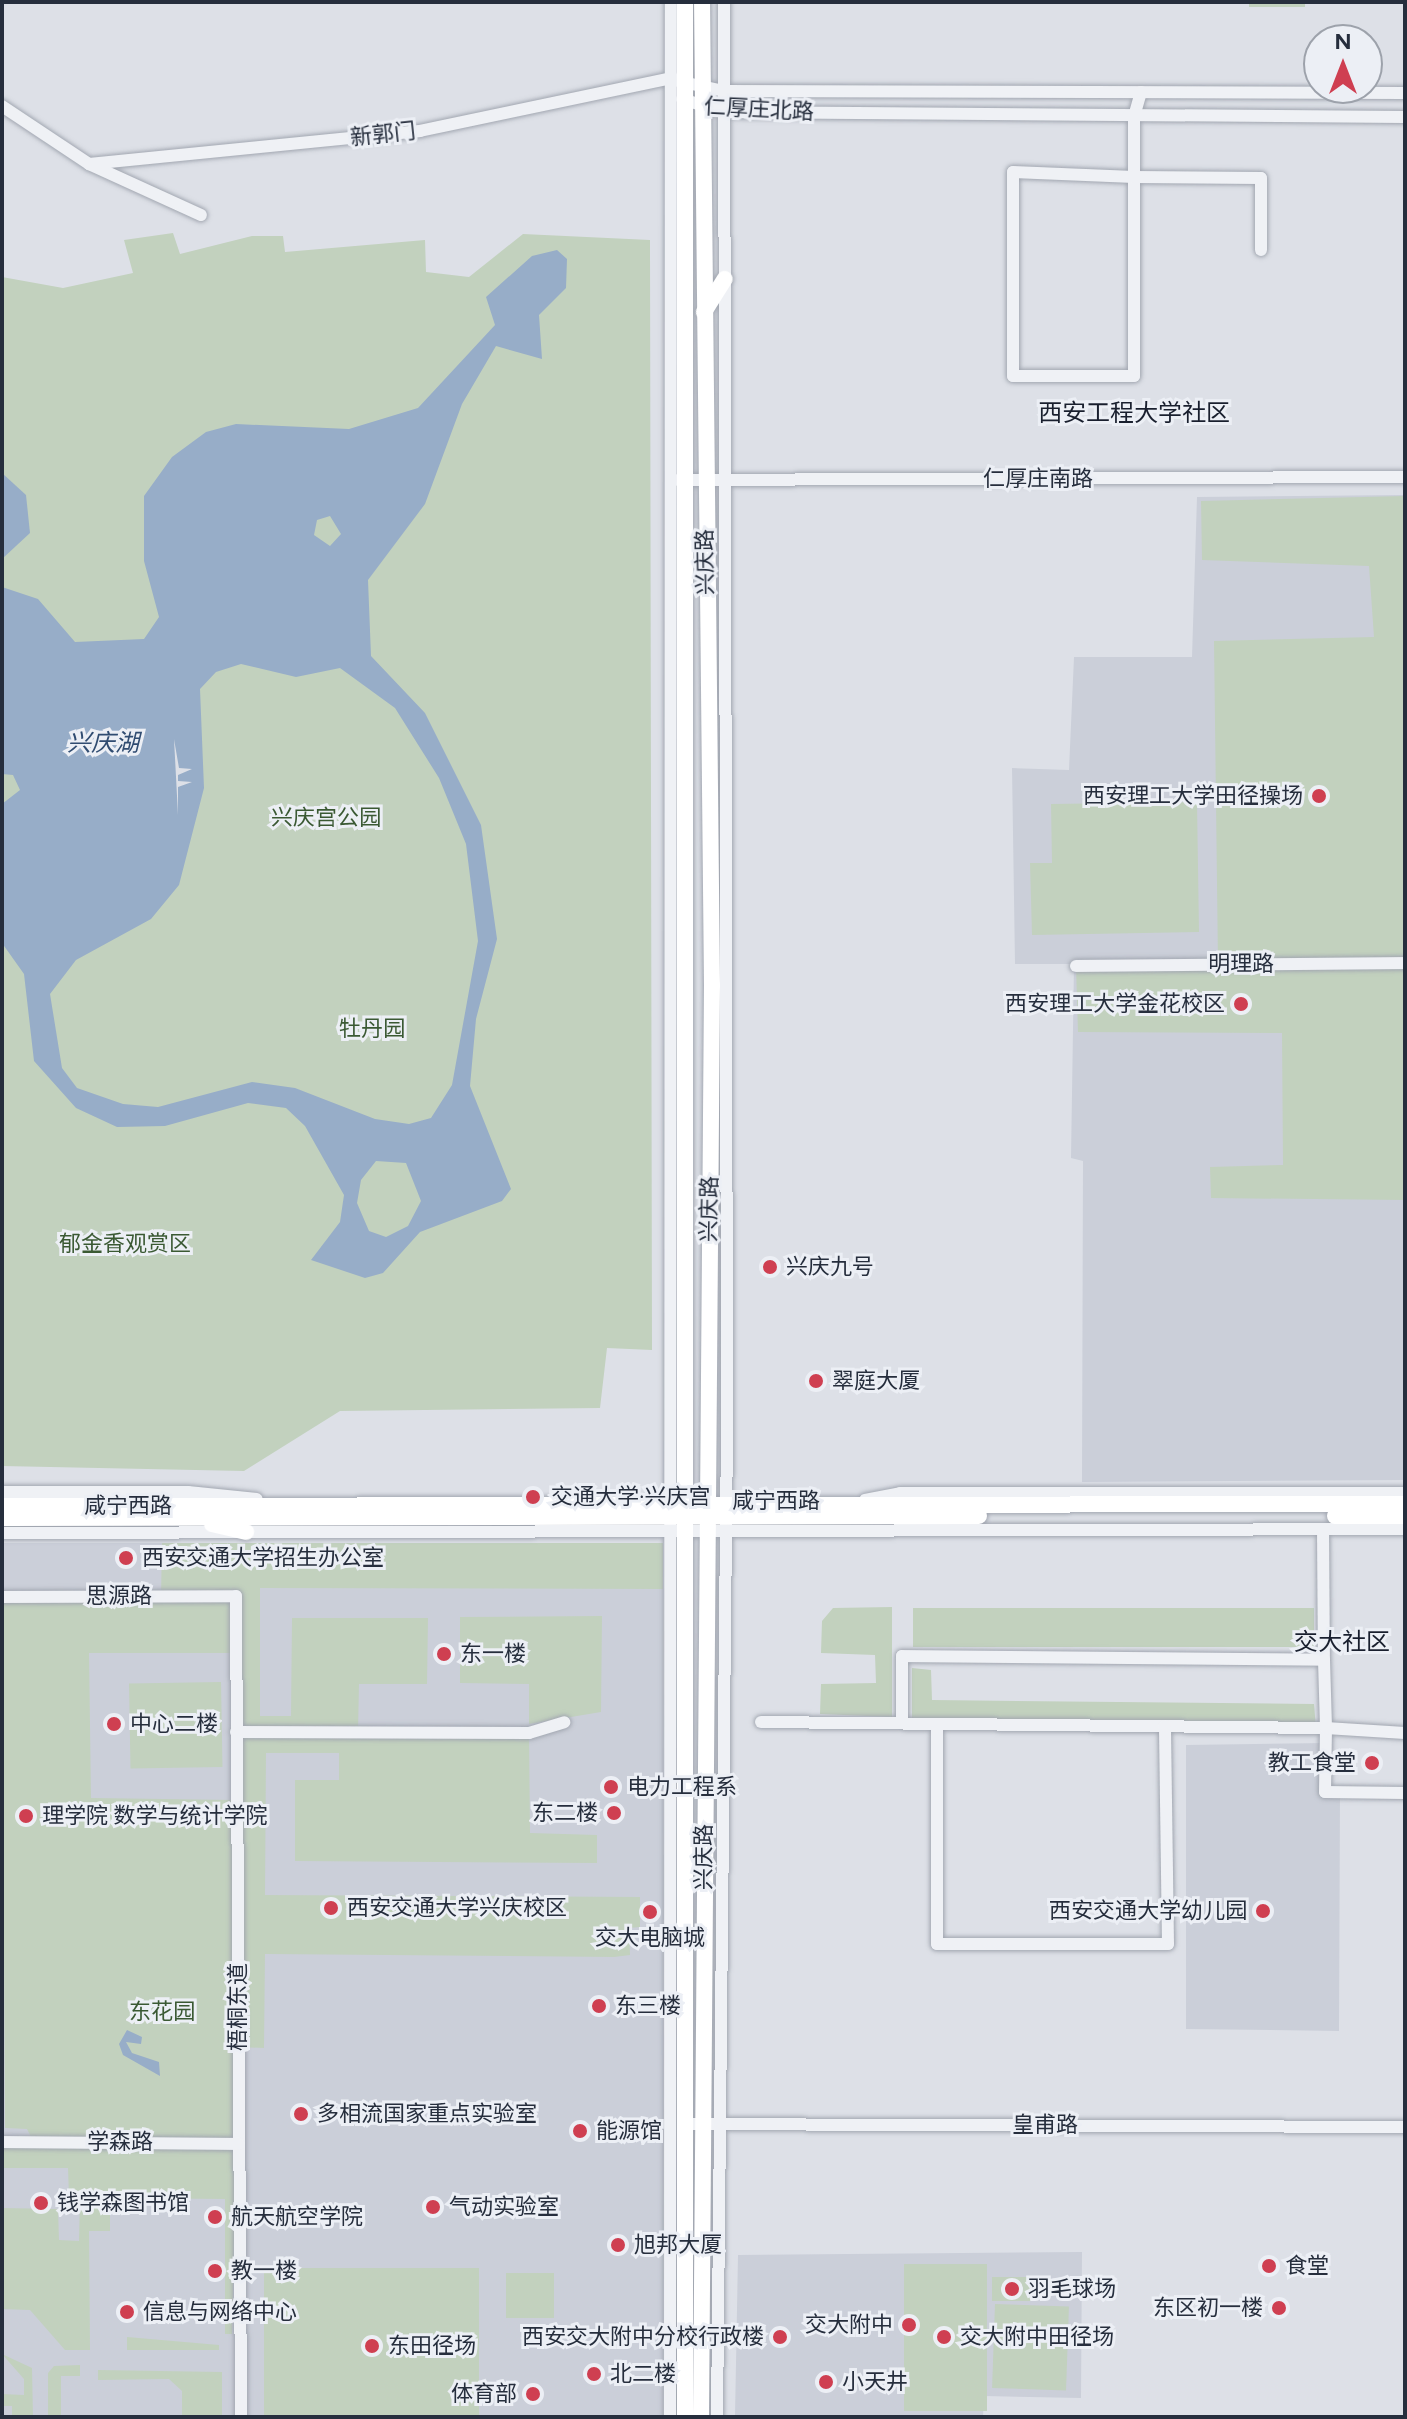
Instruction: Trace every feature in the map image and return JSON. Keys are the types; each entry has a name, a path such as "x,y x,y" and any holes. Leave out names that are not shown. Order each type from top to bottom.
{"main road":[{"name":"兴庆路","path":"685,2 679,81 694,106 703,313 687,480 712,985 706,1516 711,2124 701,2417"},
{"name":"兴庆路","path":"685,2417 679,1516 687,480 694,106 702,87 702,2"},
{"path":"703,313 725,279"},
{"name":"咸宁西路","path":"2,1506 276,1501 679,1516"},
{"name":"咸宁西路","path":"726,1516 860,1501 1405,1504"},
{"name":"咸宁西路","path":"2,1518 1405,1516"},
{"path":"187,1517 246,1532"}],"street":[{"path":"671,2 679,81 687,480"},
{"path":"717,2417 711,2124 726,1516 724,2"},
{"name":"仁厚庄北路","path":"679,81 724,91 1405,93"},
{"name":"新郭门","path":"89,164 420,131 679,81"},
{"path":"1141,92 1134,116 1134,177 1134,376 1013,376 1013,172 1134,177 1261,178 1261,250"},
{"path":"2,106 89,164 201,215"},
{"name":"仁厚庄北路","path":"694,106 724,112 1405,117"},
{"name":"仁厚庄南路","path":"687,480 1405,477"},
{"name":"明理路","path":"1076,966 1405,963"},
{"path":"2,1492 188,1492 276,1501"},
{"path":"860,1501 900,1493 1405,1493"},
{"path":"670,2417 679,1516"},
{"path":"2,1533 246,1532 706,1516"},
{"path":"726,1516 1405,1529"},
{"path":"1323,1529 1325,1792 1405,1793"},
{"name":"思源路","path":"2,1597 236,1596"},
{"name":"梧桐东道","path":"236,1596 241,2417"},
{"path":"902,1723 902,1656 1324,1660"},
{"path":"236,1732 529,1733 564,1722"},
{"path":"761,1722 1326,1728 1405,1733"},
{"path":"937,1724 937,1944 1168,1944 1165,1726"},
{"name":"皇甫路","path":"685,2124 1405,2127"},
{"name":"学森路","path":"2,2142 239,2144"}],"shaded area":[{"name":"西安理工大学金花校区","path":"1405,495 1405,1480 1082,1482 1083,1161 1071,1158 1074,964 1015,964 1012,768 1069,770 1074,657 1192,657 1197,497"},
{"name":"西安交通大学兴庆校区","path":"2,1543 663,1543 663,2417 2,2417"},
{"name":"西安交通大学幼儿园","path":"1326,1743 1325,1792 1340,1793 1339,2031 1186,2029 1186,1745"},
{"name":"交大附中","path":"1082,2252 1081,2398 984,2396 983,2417 735,2417 738,2255"}],"green space":[{"path":"1249,2 1305,2 1305,7 1249,7"},
{"name":"兴庆宫公园","path":"173,233 180,254 252,236 283,236 285,252 425,240 426,272 469,277 523,234 650,240 652,1350 607,1348 600,1408 340,1411 244,1471 2,1466 2,277 63,288 133,273 124,240"},
{"path":"1405,496 1405,963 1218,964 1214,641 1374,637 1369,566 1202,560 1201,501"},
{"path":"1197,802 1199,932 1032,935 1030,863 1052,863 1051,804"},
{"path":"1405,965 1405,1200 1211,1198 1210,1167 1283,1165 1282,1033 1078,1032 1076,966"},
{"name":"东花园","path":"162,1543 663,1543 663,1589 260,1588 260,1716 291,1716 292,1618 428,1618 427,1684 359,1684 358,1731 529,1733 530,1833 597,1835 597,1863 295,1861 295,1780 339,1780 339,1753 266,1753 265,1895 640,1897 640,1927 629,1928 630,1955 614,1957 265,1954 264,2048 238,2047 232,2334 225,2334 225,2199 110,2198 110,2231 89,2231 90,2350 65,2350 30,2310 2,2309 2,2208 58,2209 59,2240 79,2241 80,2197 69,2197 68,2168 2,2168 2,2142 33,2141 27,2129 5,2128 2,1597 161,1596","holes":["89,1653 236,1653 236,1800 91,1798"]},
{"path":"892,1607 892,1717 820,1714 821,1684 876,1683 875,1655 821,1653 822,1621 833,1608"},
{"path":"913,1608 1314,1608 1314,1647 913,1647"},
{"path":"602,1616 601,1712 529,1724 529,1684 460,1683 460,1617"},
{"path":"912,1668 931,1670 932,1700 1314,1704 1316,1728 912,1723"},
{"path":"221,1682 222,1767 130,1769 129,1684"},
{"name":"交大附中田径场","path":"904,2264 987,2264 987,2411 904,2411"},
{"name":"东田径场","path":"264,2268 479,2268 479,2417 264,2417"},
{"path":"506,2273 554,2273 554,2318 506,2318"},
{"name":"羽毛球场","path":"992,2277 1032,2277 1032,2301 992,2301"},
{"path":"995,2304 1069,2307 1066,2391 992,2388"},
{"path":"127,2337 219,2345 219,2350 127,2350"},
{"path":"2,2354 32,2368 33,2417 12,2417 12,2406 2,2406 2,2394 24,2395 24,2379"},
{"path":"80,2365 80,2376 61,2376 61,2417 48,2417 48,2373 54,2366"},
{"path":"98,2370 222,2372 222,2417 182,2417 182,2391 169,2379 98,2380"}],"water":[{"name":"兴庆湖","path":"557,250 567,259 566,288 539,315 542,359 496,346 462,404 425,504 368,580 371,656 425,713 481,825 497,939 476,1019 470,1086 511,1189 502,1201 420,1232 383,1273 365,1278 311,1260 340,1222 344,1195 305,1126 286,1108 248,1103 165,1126 117,1127 76,1108 34,1061 24,974 2,943 2,804 20,790 13,775 2,774 2,587 38,599 75,642 144,639 159,617 144,561 144,496 172,457 206,432 236,424 349,429 418,408 495,325 486,297 532,256","holes":["330,516 341,534 330,546 314,535 317,520","241,664 296,677 340,668 395,708 439,778 466,844 478,941 452,1085 431,1118 409,1124 375,1119 295,1088 252,1082 158,1107 123,1104 77,1088 62,1068 50,994 76,960 151,919 179,885 204,788 200,689 216,672","376,1161 406,1163 421,1201 408,1226 386,1237 369,1231 357,1203 361,1180"]},
{"path":"2,473 26,495 30,533 2,559"},
{"path":"127,2030 142,2037 141,2044 126,2042 132,2053 159,2062 160,2076 123,2055 119,2044"}],"pier":[{"path":"174,739 179,768 192,769 178,775 178,781 192,782 178,787 178,815"}],"place":[{"name":"西安理工大学田径操场","path":"1319,796"},
{"name":"西安理工大学金花校区","path":"1241,1004"},
{"name":"兴庆九号","path":"770,1267"},
{"name":"翠庭大厦","path":"816,1381"},
{"name":"交通大学·兴庆宫","path":"533,1497"},
{"name":"西安交通大学招生办公室","path":"126,1558"},
{"name":"东一楼","path":"444,1654"},
{"name":"中心二楼","path":"114,1724"},
{"name":"教工食堂","path":"1372,1763"},
{"name":"电力工程系","path":"611,1787"},
{"name":"东二楼","path":"614,1813"},
{"name":"理学院 数学与统计学院","path":"26,1816"},
{"name":"西安交通大学兴庆校区","path":"331,1908"},
{"name":"西安交通大学幼儿园","path":"1263,1911"},
{"name":"交大电脑城","path":"650,1912"},
{"name":"东三楼","path":"599,2006"},
{"name":"多相流国家重点实验室","path":"301,2114"},
{"name":"能源馆","path":"580,2131"},
{"name":"钱学森图书馆","path":"41,2203"},
{"name":"气动实验室","path":"433,2207"},
{"name":"航天航空学院","path":"215,2217"},
{"name":"旭邦大厦","path":"618,2245"},
{"name":"食堂","path":"1269,2266"},
{"name":"教一楼","path":"215,2271"},
{"name":"羽毛球场","path":"1012,2289"},
{"name":"东区初一楼","path":"1279,2308"},
{"name":"信息与网络中心","path":"127,2312"},
{"name":"交大附中","path":"909,2325"},
{"name":"西安交大附中分校行政楼","path":"780,2337"},
{"name":"交大附中田径场","path":"944,2337"},
{"name":"东田径场","path":"372,2346"},
{"name":"北二楼","path":"594,2374"},
{"name":"小天井","path":"826,2382"},
{"name":"体育部","path":"533,2394"}],"district":[{"name":"西安工程大学社区","path":"1134,413"},
{"name":"交大社区","path":"1342,1642"}],"park label":[{"name":"牡丹园","path":"372,1029"},
{"name":"郁金香观赏区","path":"125,1244"}]}
